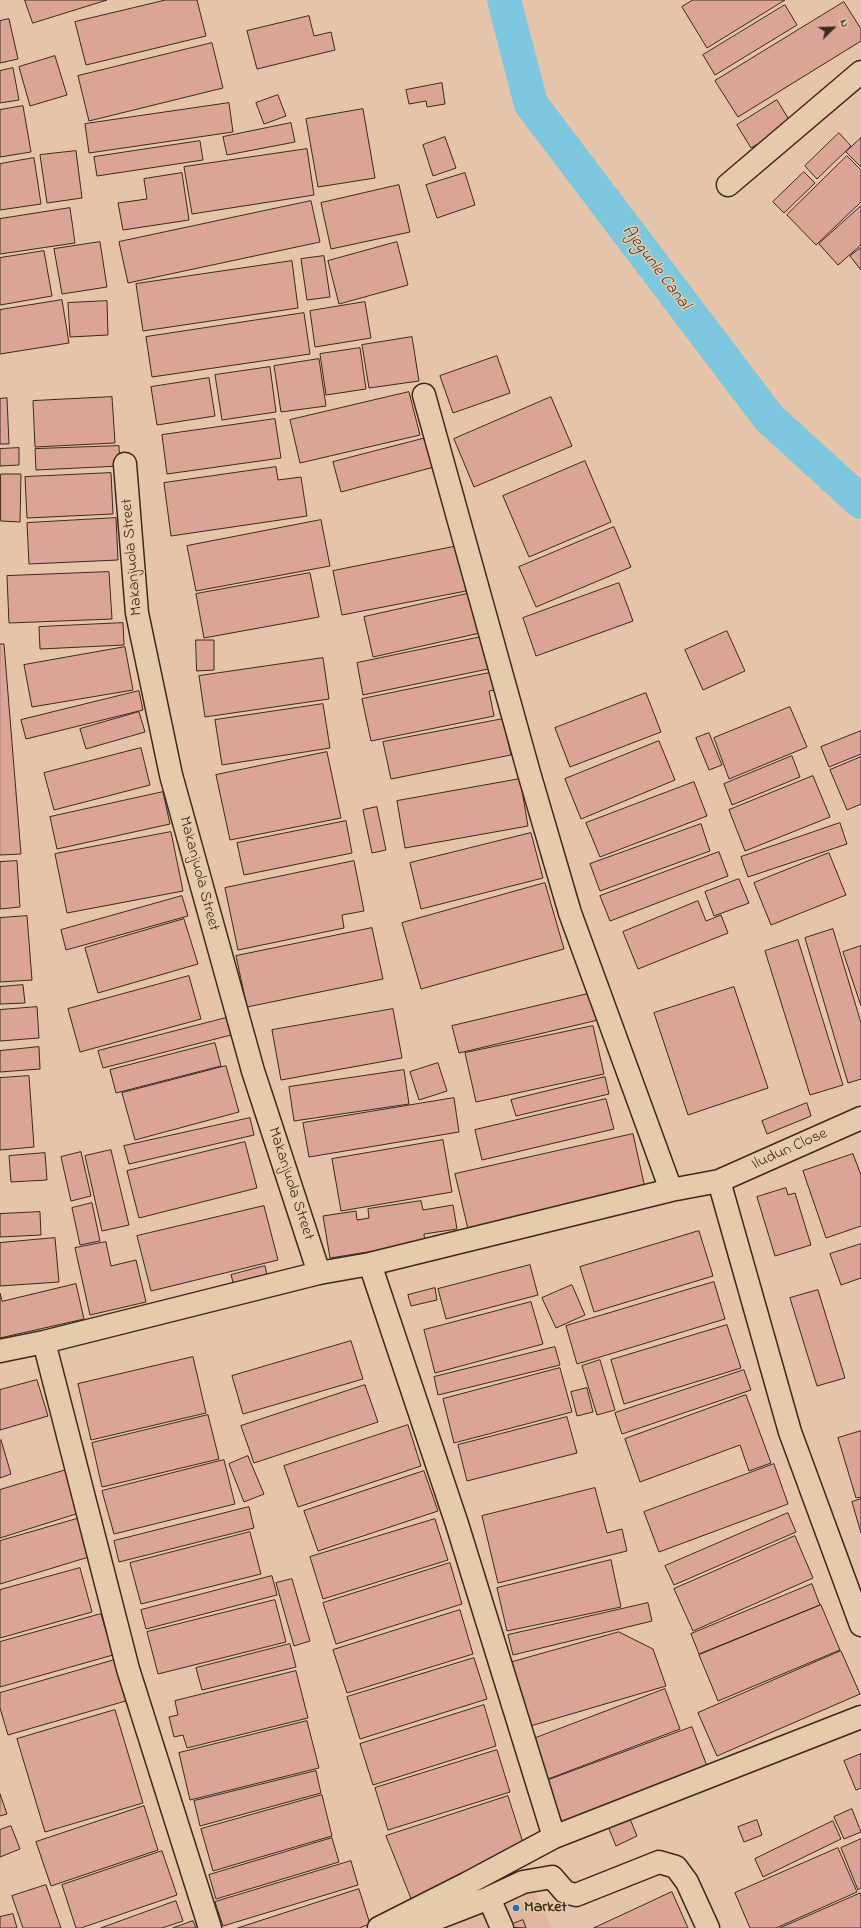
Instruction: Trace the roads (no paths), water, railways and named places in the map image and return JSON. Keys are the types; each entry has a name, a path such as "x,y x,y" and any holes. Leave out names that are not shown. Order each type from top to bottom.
{"street":[{"path":"728,185 861,72"},
{"path":"424,395 529,773 570,913 671,1190"},
{"name":"Makanjuola Street","path":"124,464 137,613 171,775 253,1071 319,1274"},
{"name":"Iludun Close","path":"0,1351 44,1342 319,1274 370,1264 671,1190 719,1181 861,1118"},
{"path":"719,1181 790,1432 861,1625"},
{"path":"370,1264 457,1524 554,1836"},
{"path":"44,1342 128,1669 210,1928"},
{"path":"379,1928 468,1883 554,1836 861,1717"},
{"path":"418,1927 489,1898 523,1882 552,1877 565,1892 576,1895 659,1862 676,1867 684,1877 708,1928"},
{"path":"489,1898 502,1928"}],"waterway":[{"name":"Ajegunle Canal","path":"504,0 531,104 769,418 861,502"}],"place":[{"name":"Market","path":"516,1908"}]}
